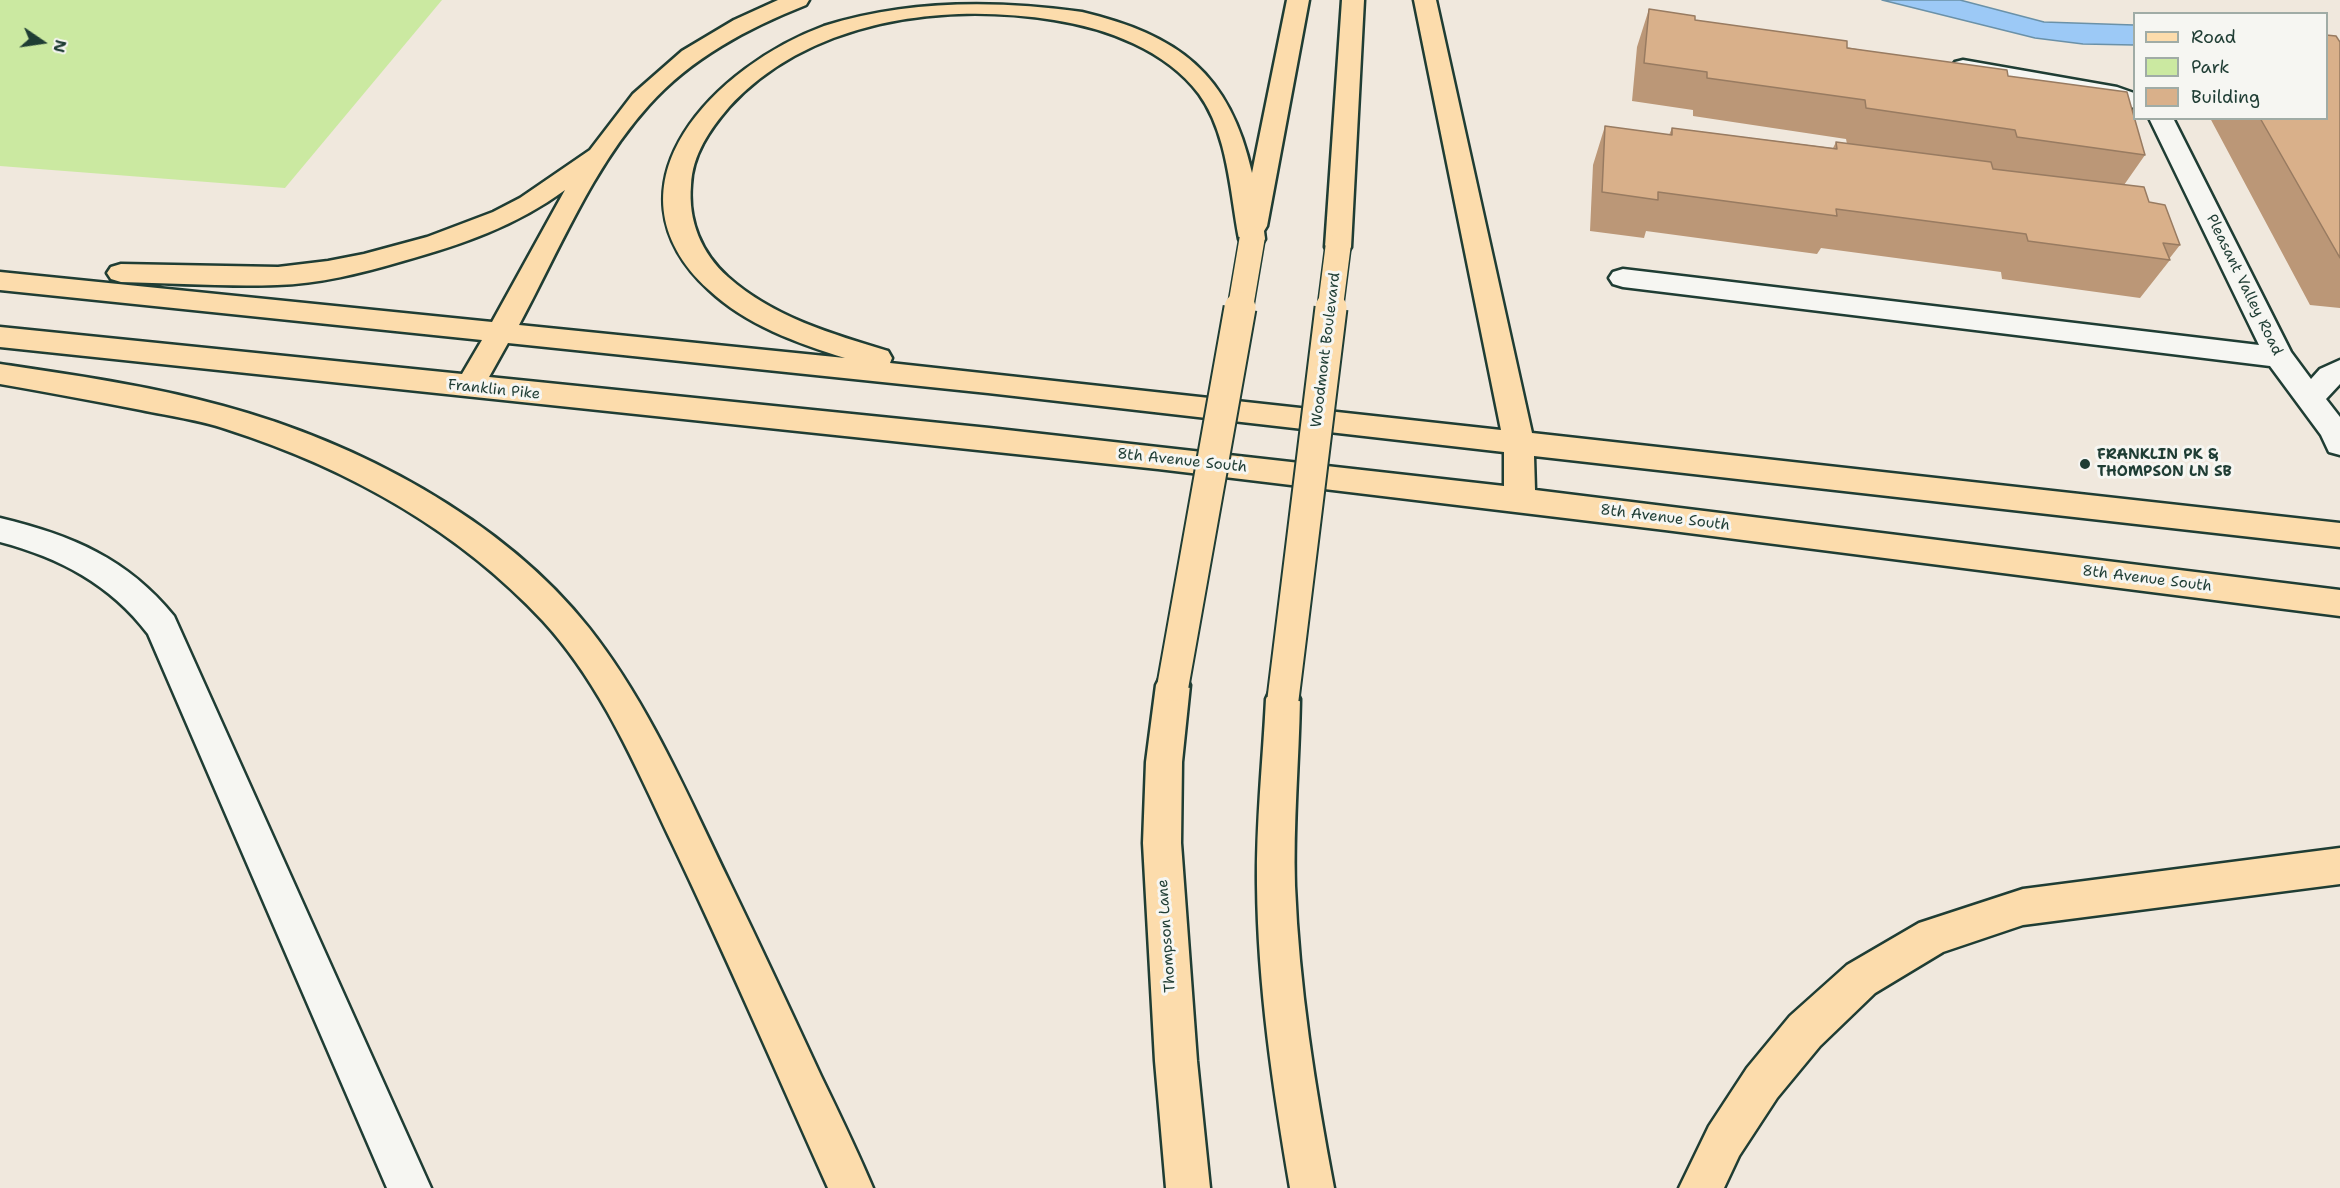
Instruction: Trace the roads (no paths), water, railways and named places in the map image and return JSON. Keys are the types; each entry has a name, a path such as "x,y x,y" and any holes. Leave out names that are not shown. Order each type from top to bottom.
{"main road":[{"path":"469,387 597,156 634,107 657,83 681,63 742,24 798,0"},
{"path":"1252,239 1298,0"},
{"name":"Woodmont Boulevard","path":"1312,1188 1295,1099 1281,984 1276,884 1284,699 1338,247 1353,0"},
{"path":"1425,0 1519,442 1520,500"},
{"path":"988,383 911,368 862,353 782,323 748,306 728,291 693,256 682,235 677,216 675,198 679,170 701,124 733,89 762,67 807,43 834,31 891,16 949,8 995,6 1028,8 1079,17 1144,39 1185,66 1210,93 1228,128 1252,239"},
{"path":"0,268 248,277 328,270 436,243 502,218 529,204 597,156"},
{"name":"Thompson Lane","path":"1188,1188 1176,1061 1162,843 1164,762 1173,685 1252,239"},
{"path":"0,281 988,383 2340,535"},
{"name":"Franklin Pike","path":"0,337 989,439"},
{"path":"0,374 228,418 322,452 352,465 433,510 500,560 528,586 577,639 610,686 641,739 705,870 851,1188"},
{"name":"8th Avenue South","path":"989,439 1520,500 2340,603"},
{"path":"1701,1188 1724,1141 1762,1083 1805,1031 1862,979 1933,936 2023,907 2340,866"}],"street":[{"path":"1944,64 2109,92 2133,101"},
{"name":"Pleasant Valley Road","path":"2162,120 2280,357 2338,435"},
{"path":"1623,278 2280,357"},
{"path":"2310,399 2340,369"},
{"path":"0,530 60,548 97,565 140,598 162,626 409,1188"}],"water":[{"path":"1882,0 1960,0 2044,22 2133,25 2133,45 2083,44 2035,38"}],"place":[{"name":"FRANKLIN PK & THOMPSON LN SB","path":"2085,464"}]}
